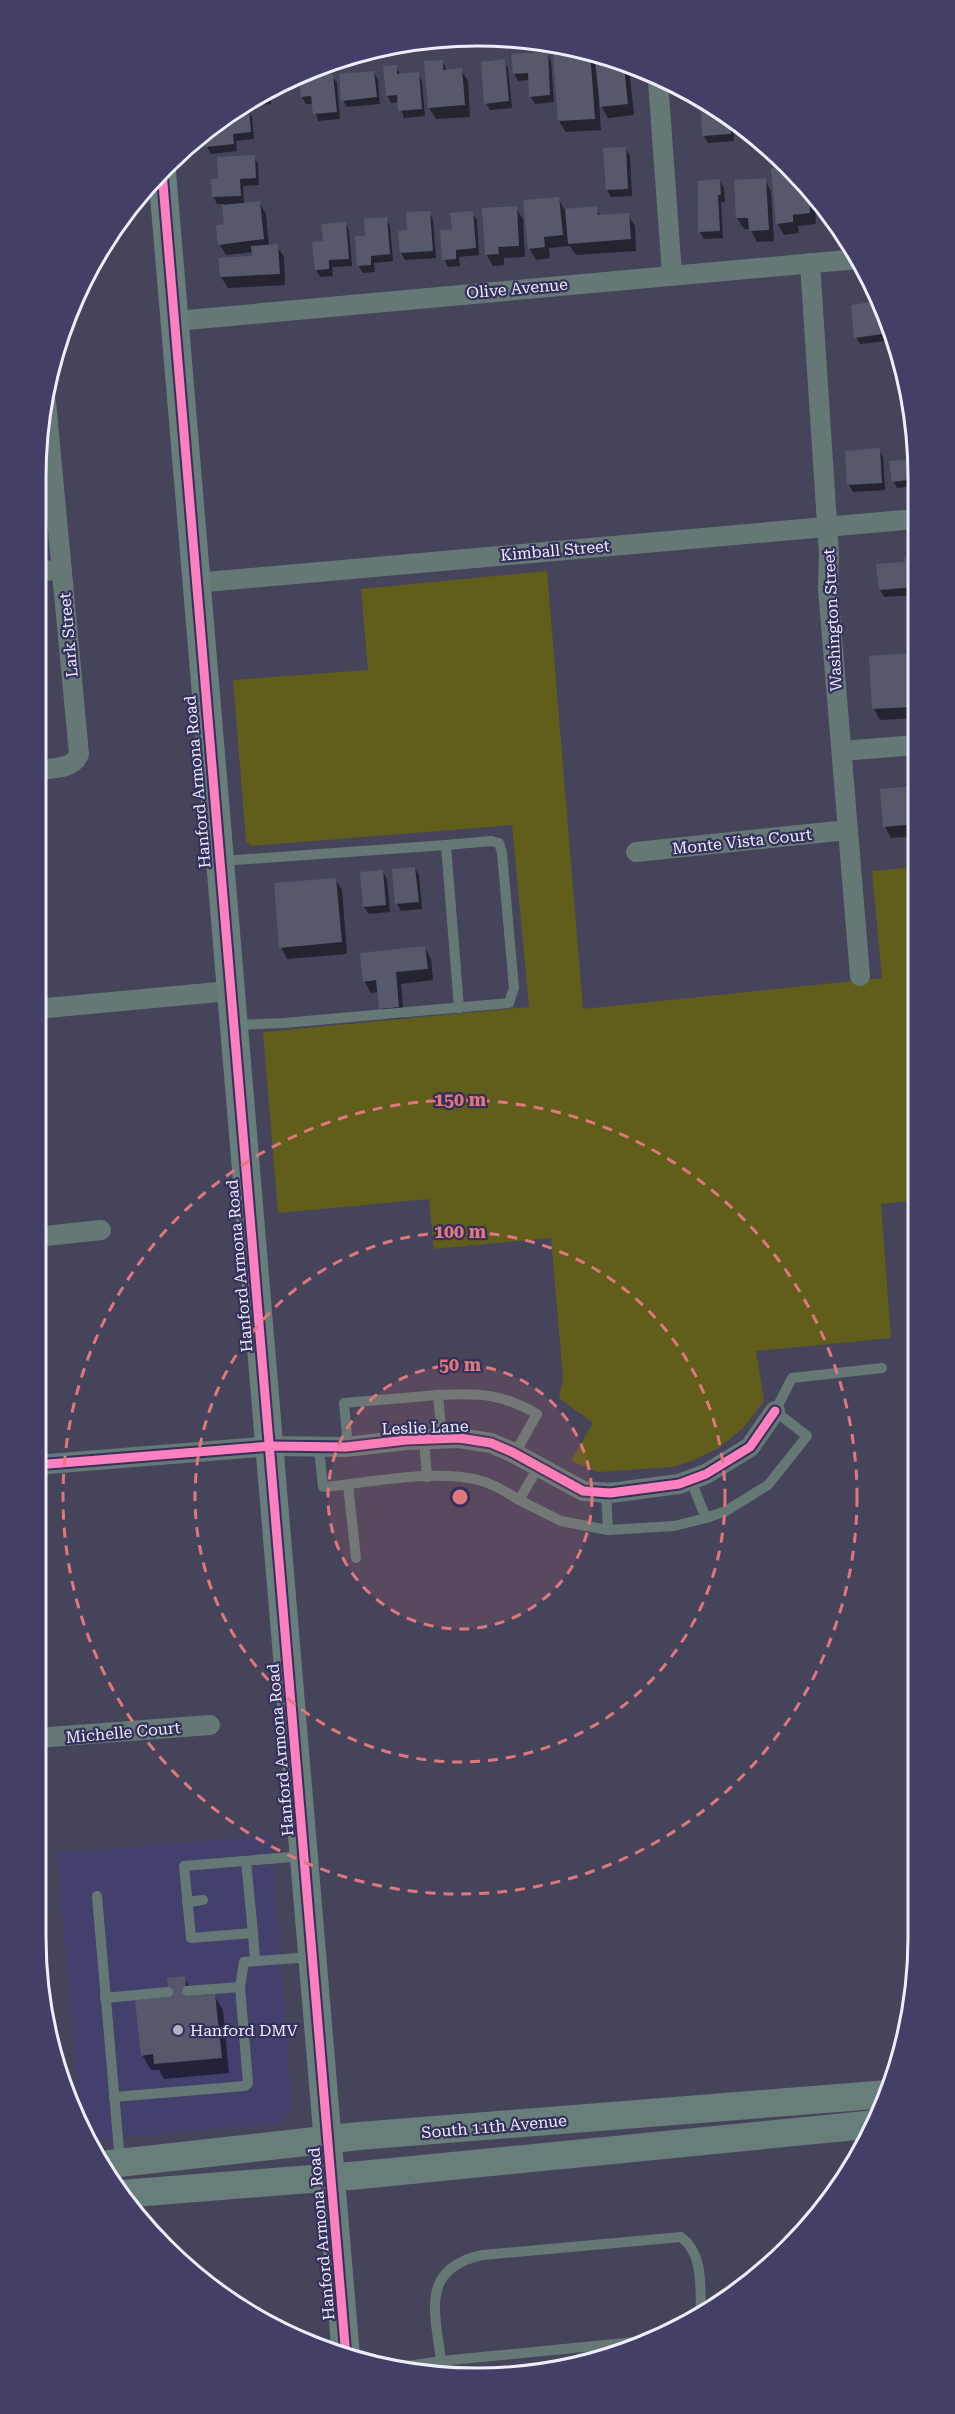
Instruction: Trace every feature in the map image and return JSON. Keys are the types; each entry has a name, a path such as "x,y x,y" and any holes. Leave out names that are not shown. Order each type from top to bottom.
{"main road":[{"name":"Hanford Armona Road","path":"163,183 229,991 271,1446 345,2347"},
{"name":"South 11th Avenue","path":"111,2164 328,2140 878,2095"},
{"path":"132,2193 330,2178 865,2125"}],"street":[{"path":"658,87 672,274"},
{"name":"Olive Avenue","path":"176,321 672,274 850,260"},
{"name":"Washington Street","path":"810,263 827,527 828,589 860,976"},
{"name":"Lark Street","path":"46,769 68,766 76,761 79,754 49,432"},
{"name":"Kimball Street","path":"195,583 908,520"},
{"path":"46,571 62,570"},
{"path":"842,752 908,747"},
{"name":"Monte Vista Court","path":"636,852 848,830"},
{"path":"46,1008 229,991"},
{"path":"46,1236 101,1230"},
{"name":"Leslie Lane","path":"46,1464 244,1451 271,1446 348,1447 459,1438 491,1443 539,1466 583,1491 606,1493 691,1481 750,1447 775,1411"},
{"name":"Michelle Court","path":"46,1737 210,1725"}],"lane":[{"path":"219,861 491,841 499,843 502,853 514,988 509,1003 284,1023 232,1025"},
{"path":"446,845 459,1008"},
{"path":"319,1448 323,1487 427,1477 480,1481 561,1521 608,1530 674,1526 726,1511 768,1485 807,1436 775,1411 792,1378 882,1368"},
{"path":"348,1447 344,1403 479,1393 513,1400 537,1414 515,1454"},
{"path":"427,1477 438,1395"},
{"path":"519,1500 539,1466"},
{"path":"691,1481 706,1518"},
{"path":"348,1485 357,1558"},
{"path":"606,1493 608,1530"},
{"path":"253,1933 191,1938 184,1866 304,1856"},
{"path":"246,1861 245,1897 253,1933 255,1961"},
{"path":"97,1896 114,2097 110,2162"},
{"path":"187,1902 203,1900"},
{"path":"114,2097 245,2086 248,2083 240,1987 244,1962 312,1957"},
{"path":"187,1990 240,1987"},
{"path":"105,1998 168,1992"},
{"path":"441,2361 436,2319 438,2285 450,2266 463,2259 482,2255 681,2237 691,2245 697,2260 700,2305"},
{"path":"421,2364 620,2343"}],"shaded area":[{"path":"547,571 583,1009 882,978 872,871 908,868 908,1201 881,1204 891,1338 756,1351 764,1401 744,1427 719,1448 689,1462 672,1467 599,1472 571,1461 593,1423 559,1398 563,1378 551,1238 434,1249 429,1199 278,1213 263,1032 529,1007 512,825 251,846 246,841 233,680 368,670 361,589"},
{"path":"271,1835 292,2109 281,2123 98,2140 79,2101 57,1853"}],"building":[{"path":"548,53 550,95 529,97 528,73 513,74 511,54"},
{"path":"553,54 591,62 595,119 558,121"},
{"path":"505,59 509,101 484,104 481,62"},
{"path":"443,60 443,70 462,68 465,105 428,108 424,61"},
{"path":"595,63 625,72 628,104 600,107"},
{"path":"397,65 397,74 419,72 422,109 398,111 397,95 386,96 383,66"},
{"path":"374,71 377,97 341,101 339,74"},
{"path":"333,74 337,112 313,114 311,96 301,97 300,85 324,75"},
{"path":"701,109 731,129 731,134 702,136"},
{"path":"249,112 251,132 233,134 234,144 205,147 205,144"},
{"path":"626,147 628,189 606,190 603,148"},
{"path":"255,155 256,178 240,179 241,196 212,197 211,179 218,179 217,157"},
{"path":"771,168 776,168 802,193 809,203 810,213 793,215 793,222 776,224"},
{"path":"766,178 769,230 749,231 748,218 736,218 734,180"},
{"path":"720,179 721,195 718,195 720,231 698,232 698,181"},
{"path":"559,197 563,235 544,237 545,247 528,249 523,200"},
{"path":"260,201 264,239 218,245 216,225 224,224 222,205"},
{"path":"517,206 519,246 498,247 499,254 485,255 482,208"},
{"path":"597,206 598,215 629,213 631,239 568,244 565,209"},
{"path":"430,211 433,251 400,253 398,231 407,230 406,212"},
{"path":"473,211 476,248 456,250 456,259 442,260 440,230 452,229 450,213"},
{"path":"387,217 390,254 371,256 371,265 357,266 355,236 365,236 364,219"},
{"path":"346,222 349,259 329,260 329,269 315,270 312,242 323,241 321,224"},
{"path":"278,244 280,274 220,277 218,258 252,256 251,246"},
{"path":"871,302 883,334 854,338 851,305"},
{"path":"905,422 907,443 905,443"},
{"path":"880,448 882,483 847,485 845,451"},
{"path":"908,459 908,480 892,482 889,461"},
{"path":"904,557 908,557 908,588 879,590 876,564 905,562"},
{"path":"908,653 908,707 872,709 869,656"},
{"path":"908,787 908,825 883,827 880,789"},
{"path":"415,867 419,902 395,904 392,869"},
{"path":"383,870 386,905 363,907 360,872"},
{"path":"336,878 342,942 279,948 274,883"},
{"path":"425,946 428,969 396,972 399,1007 379,1009 376,980 363,982 360,953"},
{"path":"185,1976 187,1996 215,1994 222,2058 154,2064 153,2054 141,2056 135,2000 169,1997 167,1978"}],"cycle path":[{"path":"163,183 345,2347"},
{"path":"46,1464 271,1446 346,1447 406,1440 459,1438 491,1443 583,1491 610,1493 679,1484 706,1474 750,1447 775,1411"}],"place":[{"name":"Hanford DMV","path":"178,2030"}]}
